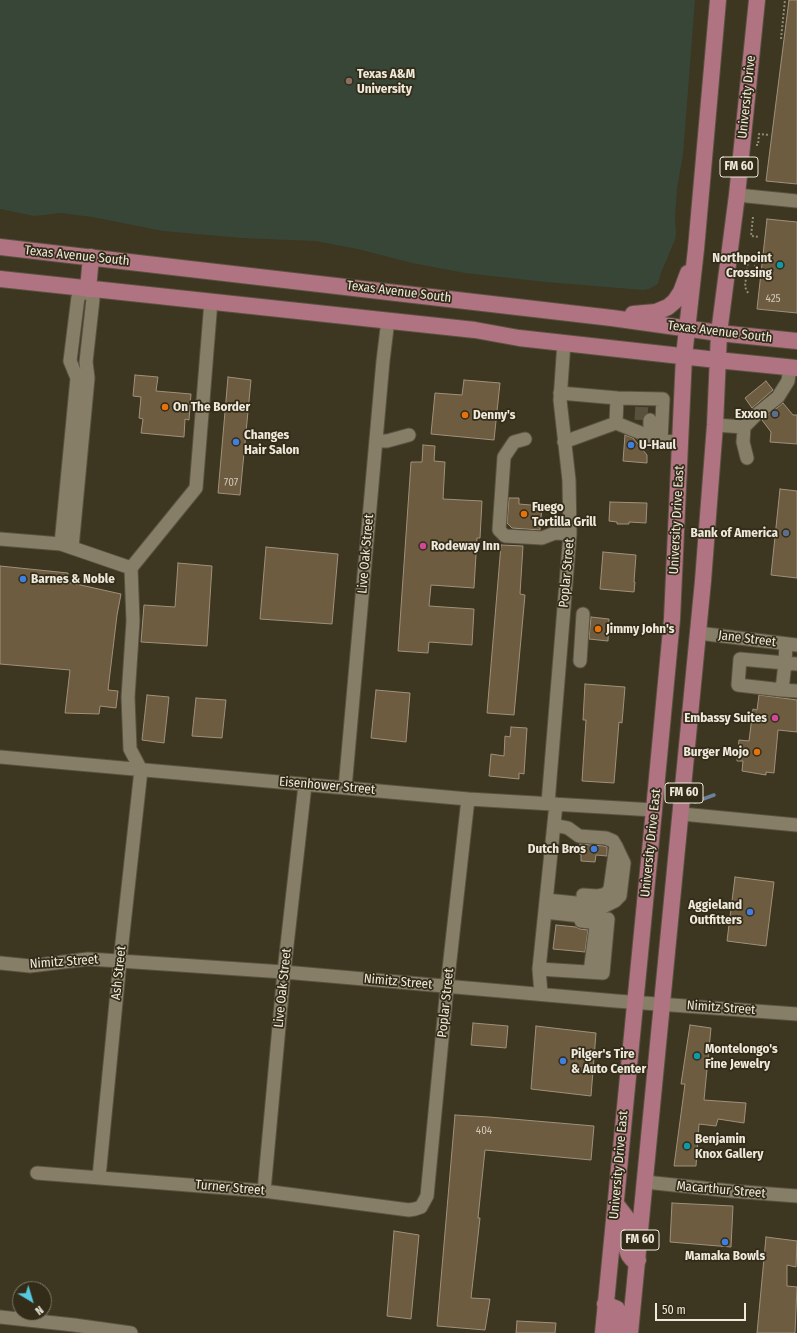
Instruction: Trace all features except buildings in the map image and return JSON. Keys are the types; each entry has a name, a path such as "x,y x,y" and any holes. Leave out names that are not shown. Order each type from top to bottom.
{"main road":[{"name":"FM 60","path":"688,327 718,0"},
{"name":"University Drive","path":"717,360 757,0"},
{"name":"Texas Avenue South","path":"0,247 797,341"},
{"path":"612,318 656,312 668,307 675,301 681,292 696,249"},
{"path":"88,289 91,257"},
{"name":"Texas Avenue South","path":"0,279 388,320 474,330 519,338 793,367"},
{"name":"University Drive East","path":"603,1333 672,612 684,356 688,327"},
{"name":"University Drive East","path":"630,1333 682,814 708,528 715,425 717,360"},
{"path":"616,1204 630,1221 627,1250 632,1259 638,1260"},
{"path":"605,1304 617,1309 620,1314 618,1333"}],"street":[{"path":"736,195 797,201"},
{"path":"67,546 76,378 70,361 78,297 88,289"},
{"path":"141,770 130,749 128,697 133,621 131,568 196,488 211,301"},
{"name":"Live Oak Street","path":"346,788 383,361 388,320"},
{"name":"Poplar Street","path":"541,994 539,969 554,825 552,803 570,534 569,480 560,412 564,342"},
{"path":"747,458 743,442 744,426 778,397 788,381 793,367"},
{"path":"560,393 617,398 663,399 649,430"},
{"path":"616,423 617,398"},
{"path":"564,442 616,423 649,430 680,442"},
{"path":"715,425 744,426"},
{"path":"376,441 409,435"},
{"path":"525,439 514,442 504,457 499,530 505,536 542,538 555,532 570,534"},
{"path":"0,539 67,546 131,568"},
{"path":"580,661 583,614"},
{"name":"Jane Street","path":"698,633 792,645"},
{"path":"782,690 791,664 792,645"},
{"path":"791,664 740,659 738,685 797,691"},
{"name":"Eisenhower Street","path":"0,757 468,799 654,810"},
{"name":"Ash Street","path":"99,1177 120,960 141,770"},
{"name":"Live Oak Street","path":"264,1191 284,972 305,785"},
{"name":"Poplar Street","path":"421,1207 427,1196 447,987 468,799"},
{"path":"682,814 797,825"},
{"path":"546,905 606,894 610,889 616,846 613,842 606,838 579,836 568,828 554,825"},
{"path":"539,969 603,973 608,919 546,905"},
{"path":"546,905 592,922 596,927 590,972"},
{"name":"Nimitz Street","path":"0,963 30,966 88,959 120,960 797,1014"},
{"name":"Turner Street","path":"37,1173 264,1191 408,1210 421,1207"},
{"name":"Macarthur Street","path":"645,1182 797,1196"},
{"path":"0,1317 131,1333"}],"path":[{"path":"781,38 785,0"},
{"path":"758,145 760,134 770,135"},
{"path":"755,217 751,236 759,237"},
{"path":"748,293 745,287 748,259 756,261 755,267"}],"green space":[{"name":"Texas A&M University","path":"0,0 695,0 683,155 677,188 675,219 676,235 658,284 649,289 643,290 546,282 465,273 412,263 358,249 315,241 242,238 163,231 92,217 61,213 34,216 0,209"}],"waterway":[{"path":"695,802 714,795"}],"tunnel":[{"path":"641,420 642,400"}],"place":[{"name":"Texas A&M University","path":"349,81"},
{"name":"Northpoint Crossing","path":"780,265"},
{"name":"On The Border","path":"165,407"},
{"name":"Exxon","path":"775,414"},
{"name":"Denny's","path":"465,415"},
{"name":"Changes Hair Salon","path":"236,442"},
{"name":"U-Haul","path":"631,445"},
{"name":"Fuego Tortilla Grill","path":"524,514"},
{"name":"Bank of America","path":"786,533"},
{"name":"Rodeway Inn","path":"423,546"},
{"name":"Barnes & Noble","path":"23,579"},
{"name":"Jimmy John's","path":"598,629"},
{"name":"Embassy Suites","path":"775,718"},
{"name":"Burger Mojo","path":"757,752"},
{"name":"Dutch Bros","path":"594,849"},
{"name":"Aggieland Outfitters","path":"750,912"},
{"name":"Montelongo's Fine Jewelry","path":"697,1056"},
{"name":"Pilger's Tire & Auto Center","path":"563,1061"},
{"name":"Benjamin Knox Gallery","path":"687,1146"},
{"name":"Mamaka Bowls","path":"725,1242"}]}
